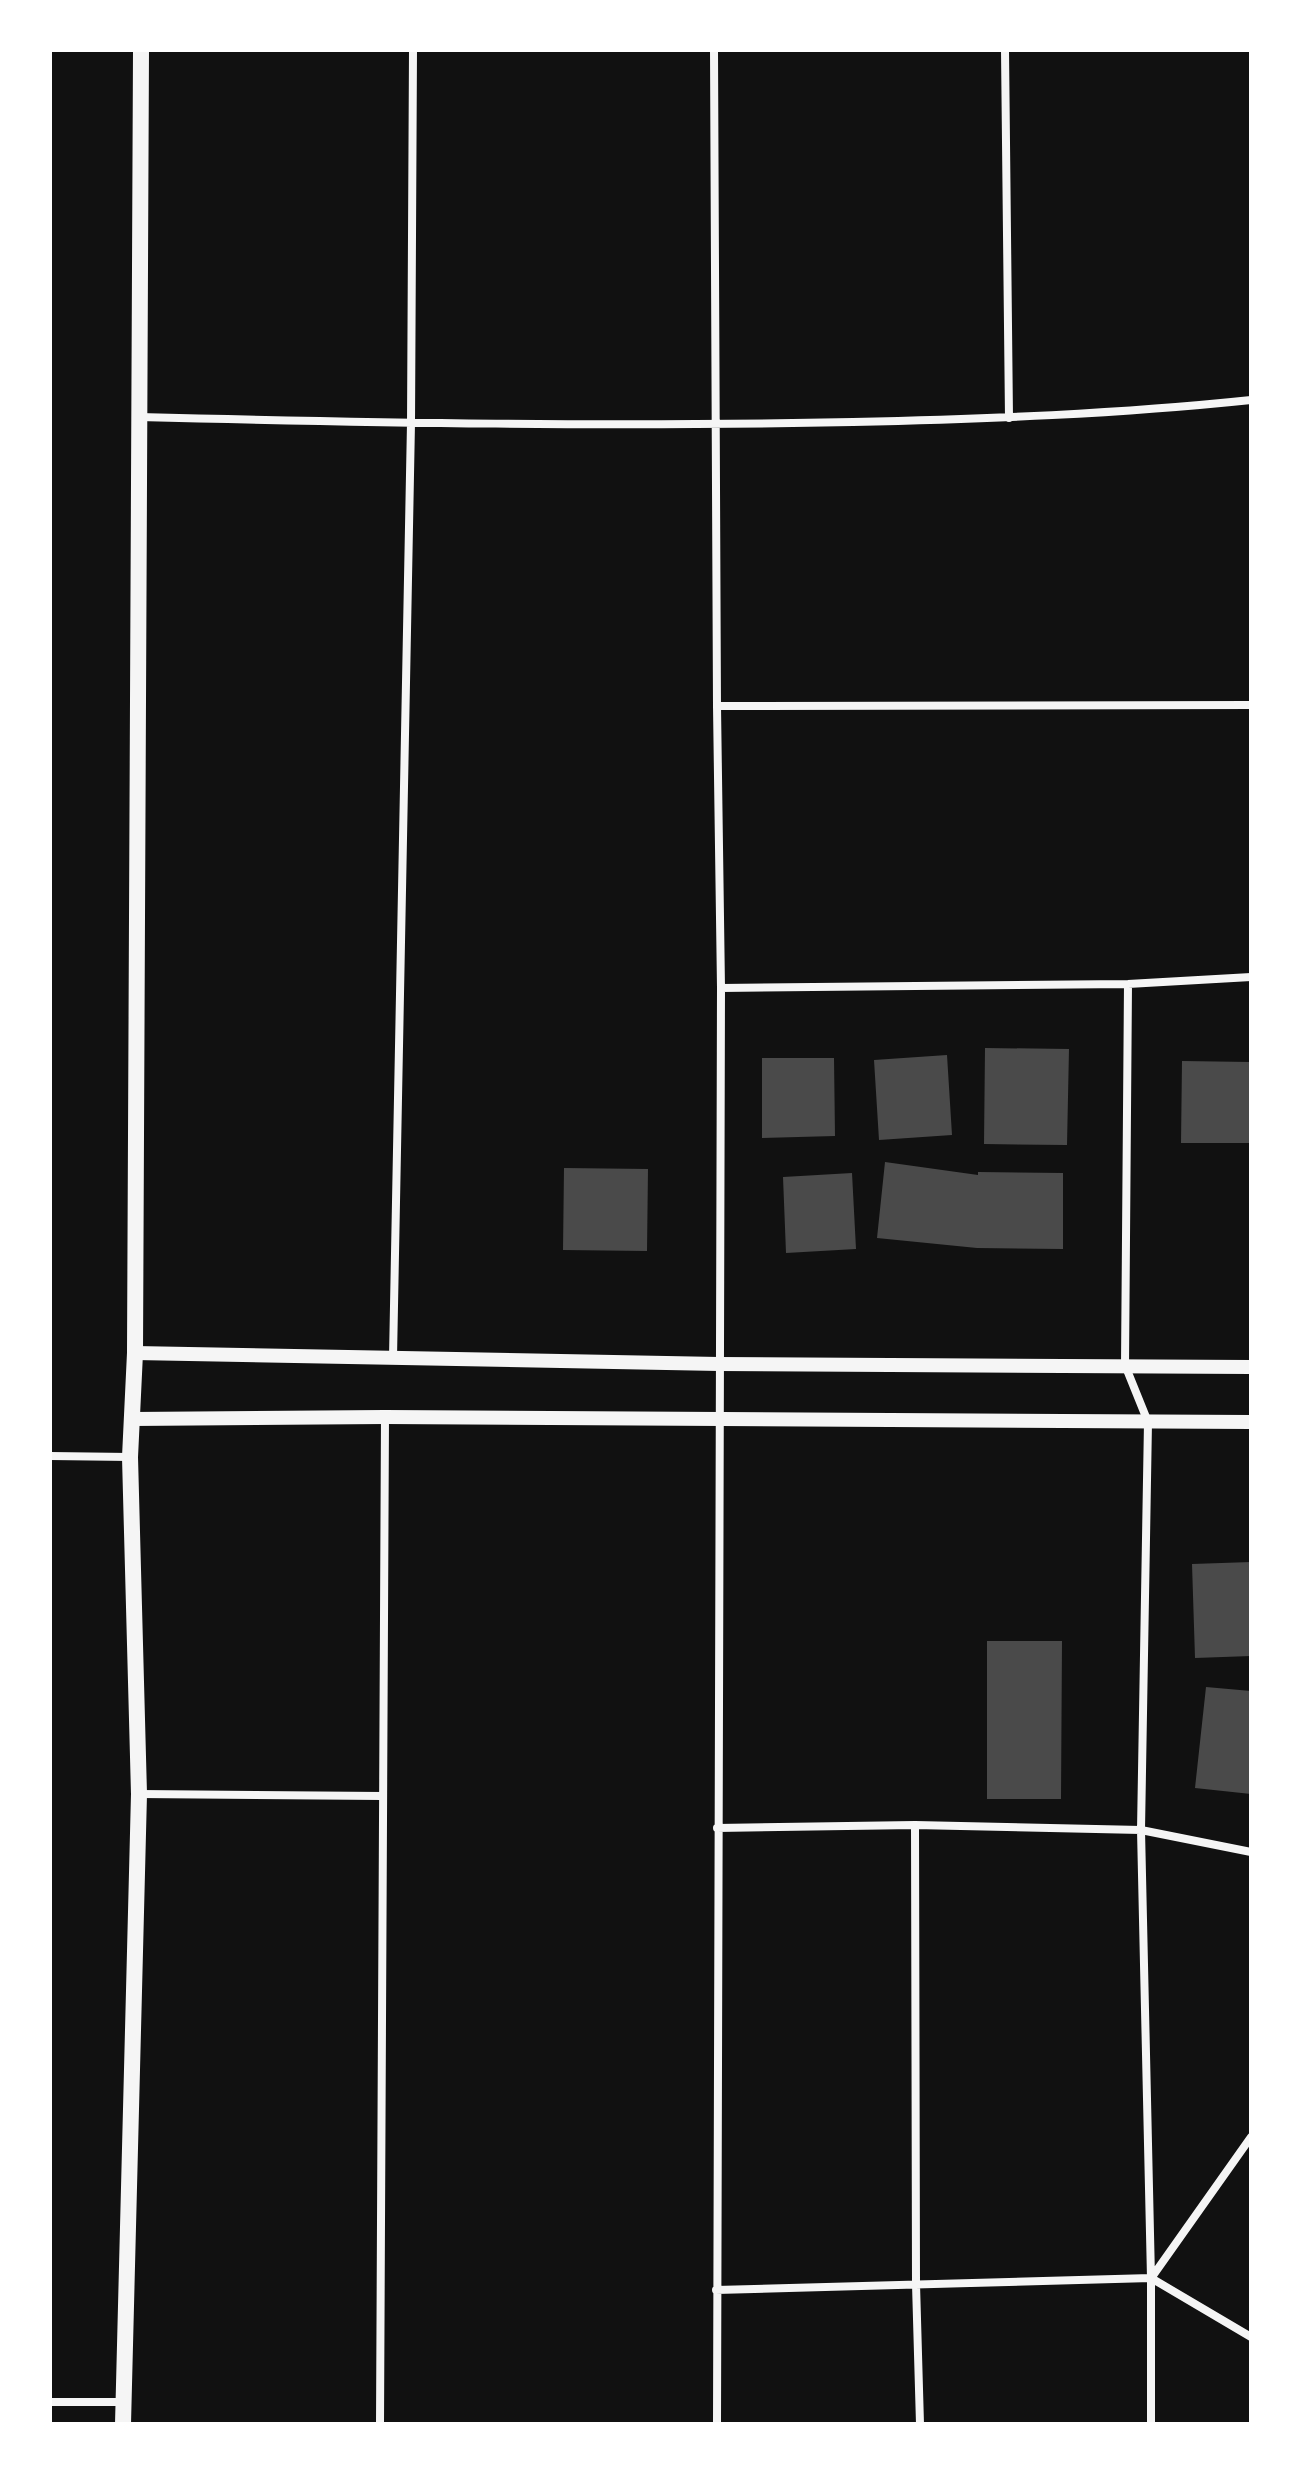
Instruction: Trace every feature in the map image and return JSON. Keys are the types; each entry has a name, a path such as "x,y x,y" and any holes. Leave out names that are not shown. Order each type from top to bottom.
{"main road":[{"path":"123,2424 139,1794 130,1457 135,1353 141,50"}],"street":[{"path":"393,1358 411,423 413,50"},
{"path":"714,50 721,988 717,2424"},
{"path":"1005,50 1009,418"},
{"path":"139,417 716,425 1009,418 1154,411 1251,400"},
{"path":"717,706 1251,705"},
{"path":"721,988 1128,984 1251,977"},
{"path":"1128,984 1125,1365 1148,1422 1141,1830 1151,2278 1151,2424"},
{"path":"135,1353 719,1364 1251,1367"},
{"path":"132,1419 385,1417 1251,1422"},
{"path":"380,2424 385,1417"},
{"path":"50,1456 130,1457"},
{"path":"139,1794 383,1796"},
{"path":"717,1828 915,1825 1141,1830 1251,1852"},
{"path":"915,1825 916,2284 920,2424"},
{"path":"1151,2278 1248,2149 1251,2137"},
{"path":"716,2290 1151,2278 1251,2337"},
{"path":"50,2402 123,2402"}],"building":[{"path":"985,1048 1069,1049 1067,1145 984,1144"},
{"path":"947,1055 952,1135 879,1140 874,1060"},
{"path":"762,1058 834,1058 835,1136 762,1138"},
{"path":"1182,1061 1251,1062 1251,1143 1181,1143"},
{"path":"885,1162 978,1175 978,1172 1063,1173 1063,1249 977,1248 877,1238"},
{"path":"564,1168 648,1169 647,1251 563,1250"},
{"path":"852,1173 856,1249 786,1253 783,1177"},
{"path":"1251,1562 1251,1656 1195,1658 1192,1564"},
{"path":"987,1641 1062,1641 1061,1799 987,1799"},
{"path":"1206,1687 1251,1691 1251,1794 1195,1788"}]}
